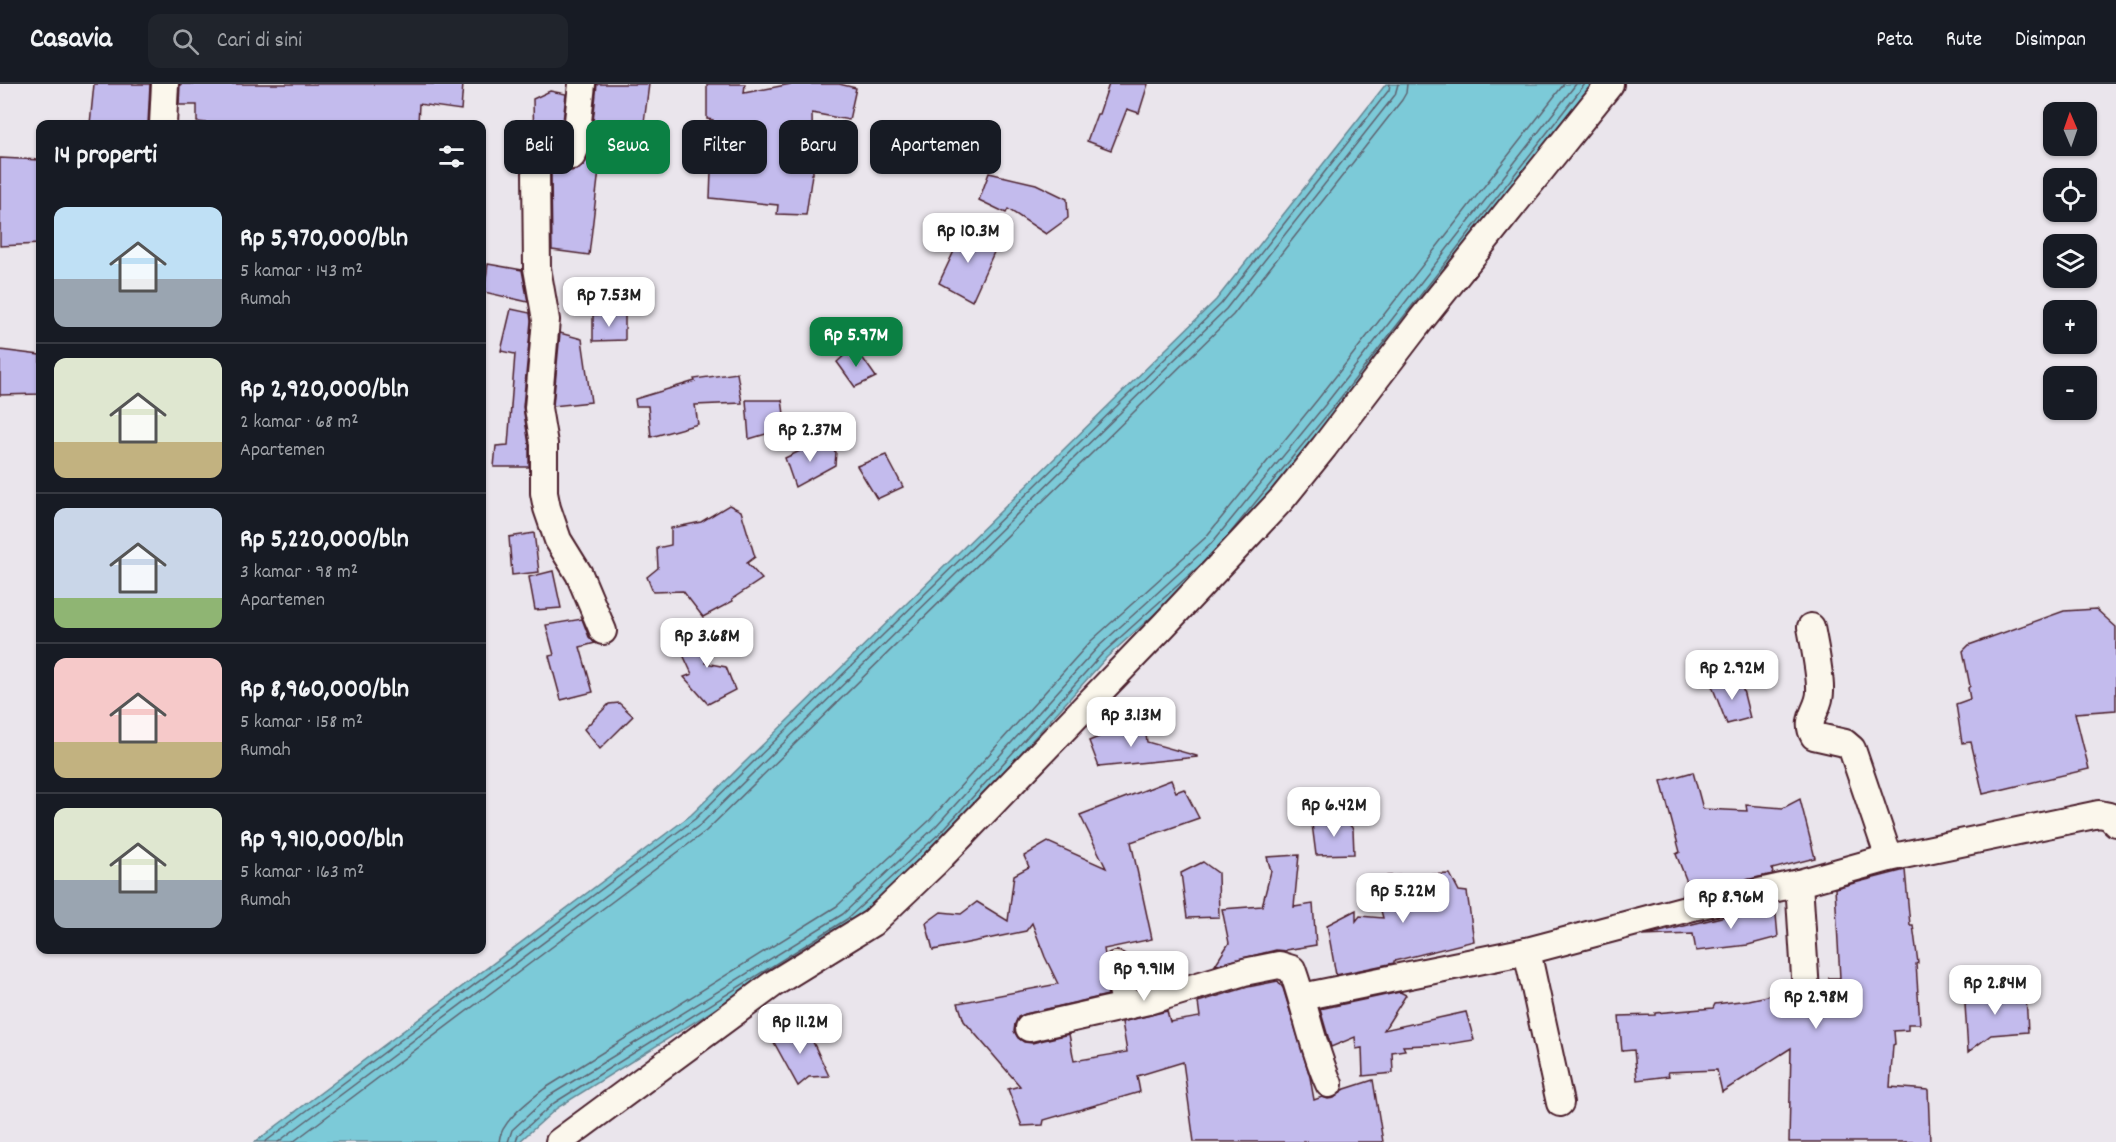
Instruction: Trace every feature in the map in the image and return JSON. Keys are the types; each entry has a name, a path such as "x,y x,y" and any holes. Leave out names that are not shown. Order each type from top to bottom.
{"street":[{"path":"163,120 165,84"},
{"path":"582,84 575,149 572,156 552,155 542,160 536,171 537,268 546,320 538,408 544,444 544,493 547,508 558,540 579,574 603,631"},
{"path":"559,1142 773,984 872,923 935,863 1282,499 1421,320 1610,84"},
{"path":"1811,627 1820,692 1810,720 1810,730 1814,736 1845,743 1852,749 1889,858"},
{"path":"1302,997 1527,951 1697,906 1799,883 1889,858 2099,814 2109,816 2116,823"},
{"path":"1799,883 1806,992"},
{"path":"1527,951 1560,1103"},
{"path":"1116,965 1126,1006"},
{"path":"1029,1028 1148,1001 1244,972 1279,965 1292,969 1302,997 1314,1045 1329,1084"}],"water":[{"path":"1386,84 1593,84 1336,413 1221,554 1107,657 946,836 851,924 557,1108 519,1142 255,1142 691,815 1216,300"}],"building":[{"path":"94,84 150,84 148,120 90,120"},
{"path":"180,84 463,84 461,110 419,104 418,120 197,120 197,105 179,105"},
{"path":"597,84 649,84 644,120 593,120"},
{"path":"707,84 745,84 744,93 791,84 839,84 856,88 849,120 812,113 812,120 779,120 779,174 812,174 806,215 777,214 778,205 710,198 711,174 767,174 767,120 707,119"},
{"path":"1109,84 1148,84 1139,113 1127,109 1111,150 1087,141"},
{"path":"550,91 566,94 563,120 533,120 533,99"},
{"path":"0,158 36,160 36,244 0,246"},
{"path":"586,162 586,174 599,174 589,255 552,250 551,174 574,174 574,170 579,169"},
{"path":"989,174 993,174 1036,184 1067,199 1068,218 1046,234 1008,209 1006,213 979,200"},
{"path":"970,223 995,250 972,301 939,283 963,232 966,232"},
{"path":"488,264 522,270 528,302 486,292"},
{"path":"511,309 530,313 531,321 523,407 529,445 529,467 494,467 496,446 508,445 515,354 501,351"},
{"path":"625,314 625,340 593,341 593,315"},
{"path":"560,333 582,339 591,402 553,406"},
{"path":"0,350 36,354 36,394 0,395"},
{"path":"857,350 876,377 855,387 837,362 846,354"},
{"path":"737,373 742,403 695,405 698,424 651,437 648,406 636,406 635,399 695,381 694,379"},
{"path":"746,400 782,400 786,428 749,439"},
{"path":"819,442 836,452 835,465 795,487 785,458"},
{"path":"886,455 903,487 877,499 857,466"},
{"path":"729,505 741,511 755,557 747,563 762,579 732,599 733,601 703,617 683,591 653,592 647,577 658,568 657,548 671,545 671,528 701,522"},
{"path":"534,533 539,572 512,575 509,537"},
{"path":"553,571 561,608 535,610 529,577"},
{"path":"2096,609 2116,627 2116,710 2075,713 2089,769 1983,794 1971,742 1962,743 1956,704 1970,699 1968,688 1970,686 1963,651 1969,645 2064,611"},
{"path":"582,619 589,637 595,643 580,647 593,692 561,700 549,656 554,655 546,625"},
{"path":"724,626 705,663 726,667 735,690 708,704 684,677 692,674 680,648"},
{"path":"1740,678 1750,718 1727,724 1712,686"},
{"path":"619,703 633,716 600,749 584,729 609,704"},
{"path":"1132,723 1145,728 1147,742 1197,757 1099,767 1089,741"},
{"path":"1693,772 1703,809 1747,811 1746,805 1783,808 1800,799 1815,858 1772,869 1773,874 1691,892 1676,854 1680,852 1661,781"},
{"path":"1171,780 1176,792 1184,789 1199,818 1131,842 1152,939 1104,949 1105,955 1101,968 1108,995 1018,1017 1014,1031 1018,1038 1032,1043 1069,1034 1074,1061 1127,1052 1122,1022 1167,1011 1170,1022 1200,1017 1198,1002 1248,987 1278,981 1283,988 1310,1077 1314,1100 1322,1097 1334,1098 1342,1090 1373,1080 1383,1142 1194,1142 1183,1062 1137,1076 1140,1092 1044,1120 1043,1125 1022,1126 1008,1089 1020,1086 964,1021 958,1003 1058,984 1032,923 1026,931 933,950 926,923 941,912 961,914 977,902 1008,921 1014,875 1029,867 1024,856 1048,842 1106,868 1080,815"},
{"path":"1345,819 1353,829 1354,854 1316,855 1312,824"},
{"path":"1299,855 1294,907 1313,904 1316,945 1286,951 1276,950 1215,965 1229,943 1222,909 1262,906 1271,871 1267,857"},
{"path":"1203,862 1218,873 1219,917 1187,918 1181,873"},
{"path":"1905,870 1910,925 1913,925 1918,963 1916,964 1920,1024 1908,1024 1908,1030 1894,1031 1895,1044 1893,1045 1890,1087 1928,1090 1930,1142 1789,1142 1791,1048 1722,1092 1717,1070 1668,1072 1669,1076 1637,1080 1634,1050 1622,1051 1619,1016 1655,1015 1655,1013 1713,1008 1715,1004 1791,991 1793,1000 1799,1005 1806,1007 1814,1005 1820,998 1821,986 1829,986 1829,978 1840,978 1835,888"},
{"path":"1450,874 1459,891 1467,892 1474,941 1394,961 1394,963 1336,975 1327,925 1356,910 1356,921 1360,916 1383,918 1376,892 1387,876"},
{"path":"1775,904 1778,937 1748,945 1696,951 1693,934 1643,936"},
{"path":"1991,989 2008,989 2015,996 2026,996 2028,1032 1991,1035 1968,1052 1965,1004 1975,1002 1975,995 1991,994"},
{"path":"1400,992 1406,995 1384,1030 1466,1012 1474,1040 1449,1044 1403,1046 1405,1050 1392,1052 1393,1073 1363,1076 1362,1048 1356,1049 1355,1037 1331,1047 1320,1009"},
{"path":"800,1026 812,1040 829,1076 809,1077 798,1086 771,1037"}]}
